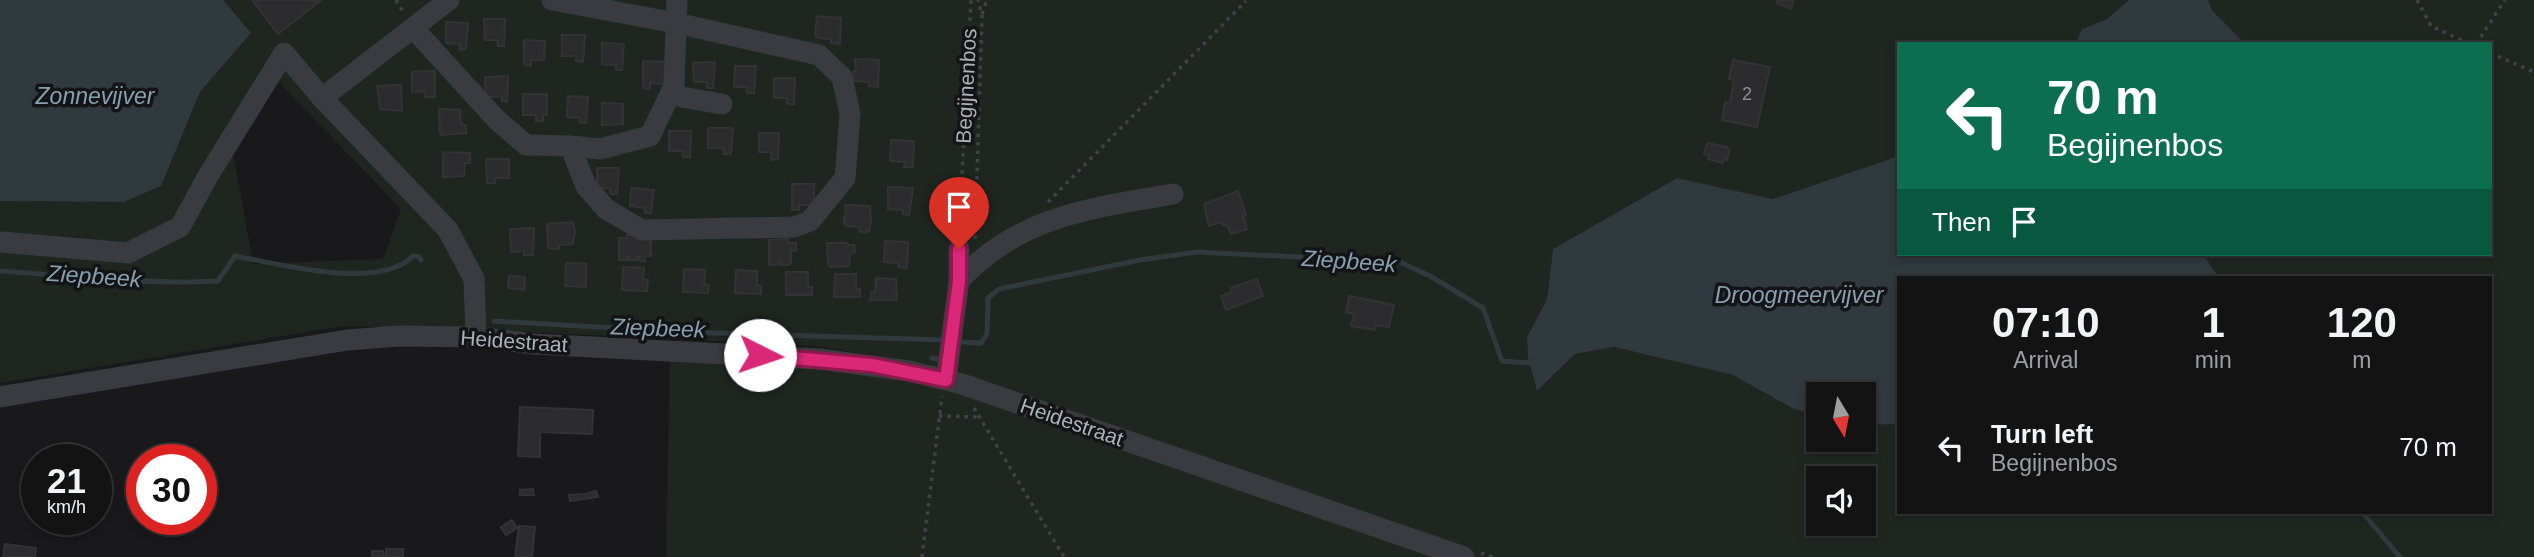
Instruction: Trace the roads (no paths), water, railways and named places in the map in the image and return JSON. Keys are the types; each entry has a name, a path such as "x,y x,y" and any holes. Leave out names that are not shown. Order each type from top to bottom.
{"street":[{"path":"322,98 449,0"},
{"path":"552,0 676,23 819,55 842,76 850,114 845,178 810,221 794,227 642,230 606,209 586,186 570,146"},
{"path":"414,29 497,120 526,145 600,149 650,136 674,86 677,0"},
{"path":"0,242 128,253 180,227 284,52 322,98 448,230 474,279 475,337"},
{"path":"670,95 722,104"},
{"path":"946,380 959,265 974,264 1053,218 1086,209 1173,194"},
{"name":"Heidestraat","path":"0,397 347,340 399,336 475,337 534,344 820,359 909,371 946,380 1464,557"}],"water":[{"name":"Zonnevijver","path":"0,0 223,0 251,33 200,92 161,186 124,202 0,201"},
{"path":"2129,0 2208,0 2212,10 2243,42 2076,42 2082,29 2107,19"},
{"name":"Droogmeervijver","path":"1897,157 1897,256 2204,256 2218,276 1897,276 1897,424 1876,425 1876,382 1806,382 1806,412 1792,408 1733,375 1614,347 1575,354 1537,391 1528,358 1527,337 1547,299 1553,249 1677,178 1773,199"}],"waterway":[{"name":"Ziepbeek","path":"961,342 981,343 987,334 988,298 999,289 1140,260 1197,252 1400,262 1432,277 1483,308 1502,361 1530,363 1536,360"},
{"name":"Ziepbeek","path":"0,271 191,282 218,281 235,256 301,269 353,273 377,272 397,266 413,256 421,260"},
{"name":"Ziepbeek","path":"494,321 683,332 945,340"},
{"path":"932,358 943,360"},
{"name":"Ziepbeek","path":"2364,514 2400,557"}]}
